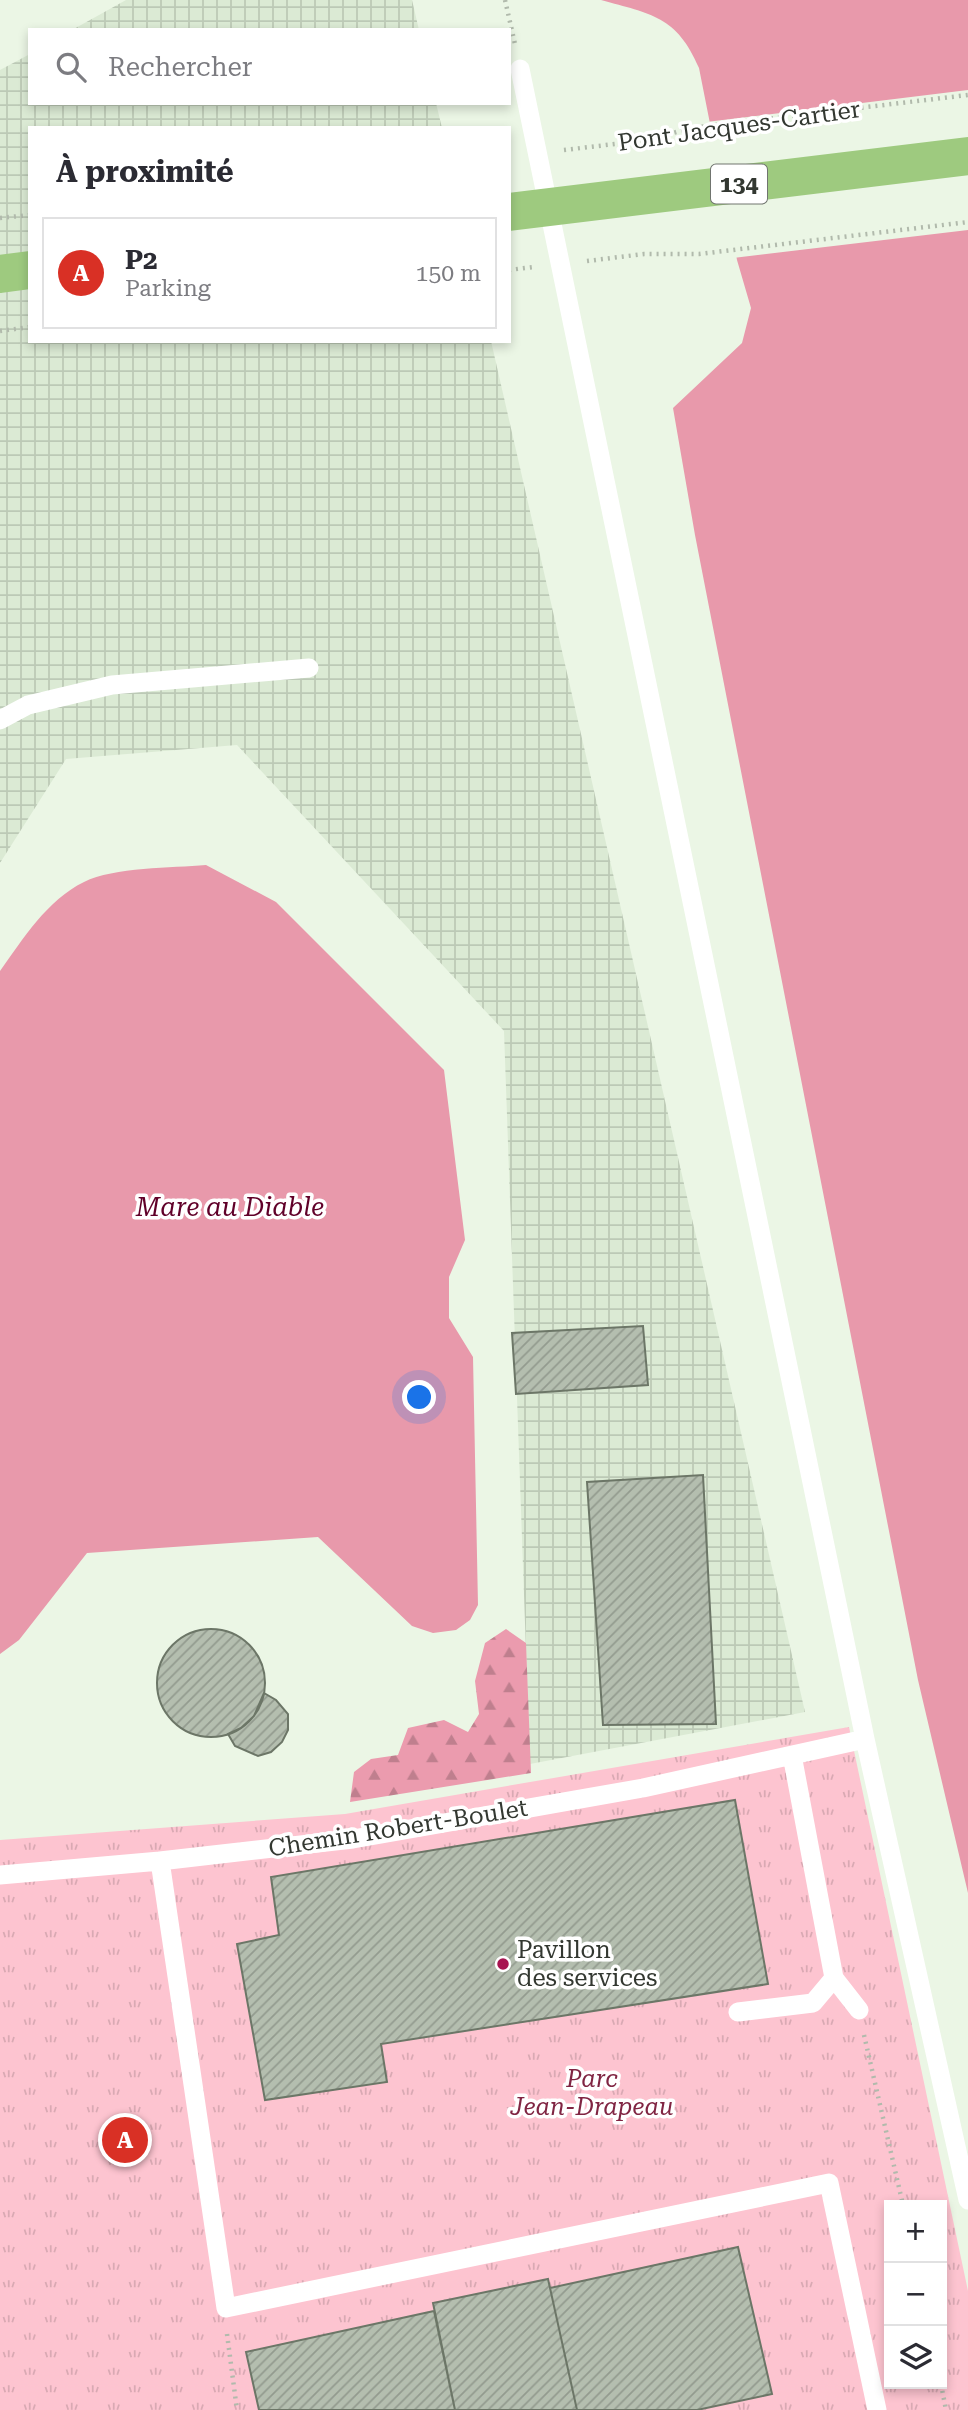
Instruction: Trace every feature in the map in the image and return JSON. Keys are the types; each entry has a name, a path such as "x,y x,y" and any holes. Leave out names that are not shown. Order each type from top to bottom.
{"main road":[{"name":"134","path":"511,212 968,156"},
{"path":"0,274 28,270"}],"lane":[{"path":"520,69 865,1739 968,2200"},
{"path":"0,720 28,705 112,685 309,668"},
{"name":"Chemin Robert-Boulet","path":"0,1875 160,1861 353,1839 643,1788 865,1739"},
{"path":"792,1755 834,1978 859,2010"},
{"path":"160,1861 226,2308 829,2183 877,2410"},
{"path":"738,2012 813,2003 834,1978"}],"path":[{"path":"505,0 520,69"},
{"name":"Pont Jacques-Cartier","path":"556,151 649,140 690,128 968,95"},
{"path":"0,218 28,215"},
{"path":"577,262 644,254 699,254 968,222"},
{"path":"511,270 536,267"},
{"path":"0,331 28,327"},
{"path":"859,2010 901,2200"},
{"path":"226,2308 229,2362 237,2410"},
{"path":"942,2389 946,2410"}],"shaded area":[{"path":"126,0 412,0 419,28 76,28"},
{"path":"28,55 28,105 436,105 442,126 28,126 28,343 491,343 805,1712 530,1764 504,1031 237,745 66,759 0,863 0,70"}],"green space":[{"path":"506,1629 526,1643 531,1773 350,1802 354,1772 371,1759 398,1755 408,1728 444,1720 468,1732 479,1714 475,1681 485,1643"},
{"name":"Parc Jean-Drapeau","path":"849,1727 968,2291 968,2410 0,2410 0,1840 345,1814"}],"water":[{"path":"601,0 968,0 968,1893 918,1680 695,535 673,408 742,343 751,308 737,260 699,68 691,51 672,27 660,20"},
{"name":"Mare au Diable","path":"206,865 276,902 444,1070 465,1240 449,1277 449,1318 473,1357 478,1605 470,1620 456,1630 433,1633 412,1626 318,1537 87,1553 19,1640 0,1654 0,971 47,910 58,899 84,882 111,873"}],"pier":[{"path":"968,90 968,230 733,258 706,122"}],"building":[{"path":"643,1326 648,1385 516,1394 512,1333"},
{"path":"703,1475 716,1724 603,1725 587,1482"},
{"path":"211,1629 232,1633 249,1645 261,1662 265,1683 261,1704 249,1721 232,1733 211,1737 190,1733 173,1721 161,1704 157,1683 161,1662 173,1645 190,1633"},
{"path":"264,1693 276,1700 288,1714 288,1730 282,1742 271,1752 258,1756 235,1746 228,1734 241,1728 254,1716"},
{"name":"Pavillon des services","path":"735,1800 768,1984 381,2044 387,2082 265,2100 237,1944 279,1935 271,1877"},
{"path":"738,2247 772,2394 697,2410 577,2410 550,2288"},
{"path":"548,2279 577,2410 455,2410 433,2303"},
{"path":"434,2311 455,2410 259,2410 246,2352"}],"place":[{"name":"Pavillon des services","path":"503,1964"},
{"name":"P2","path":"125,2140"}]}
